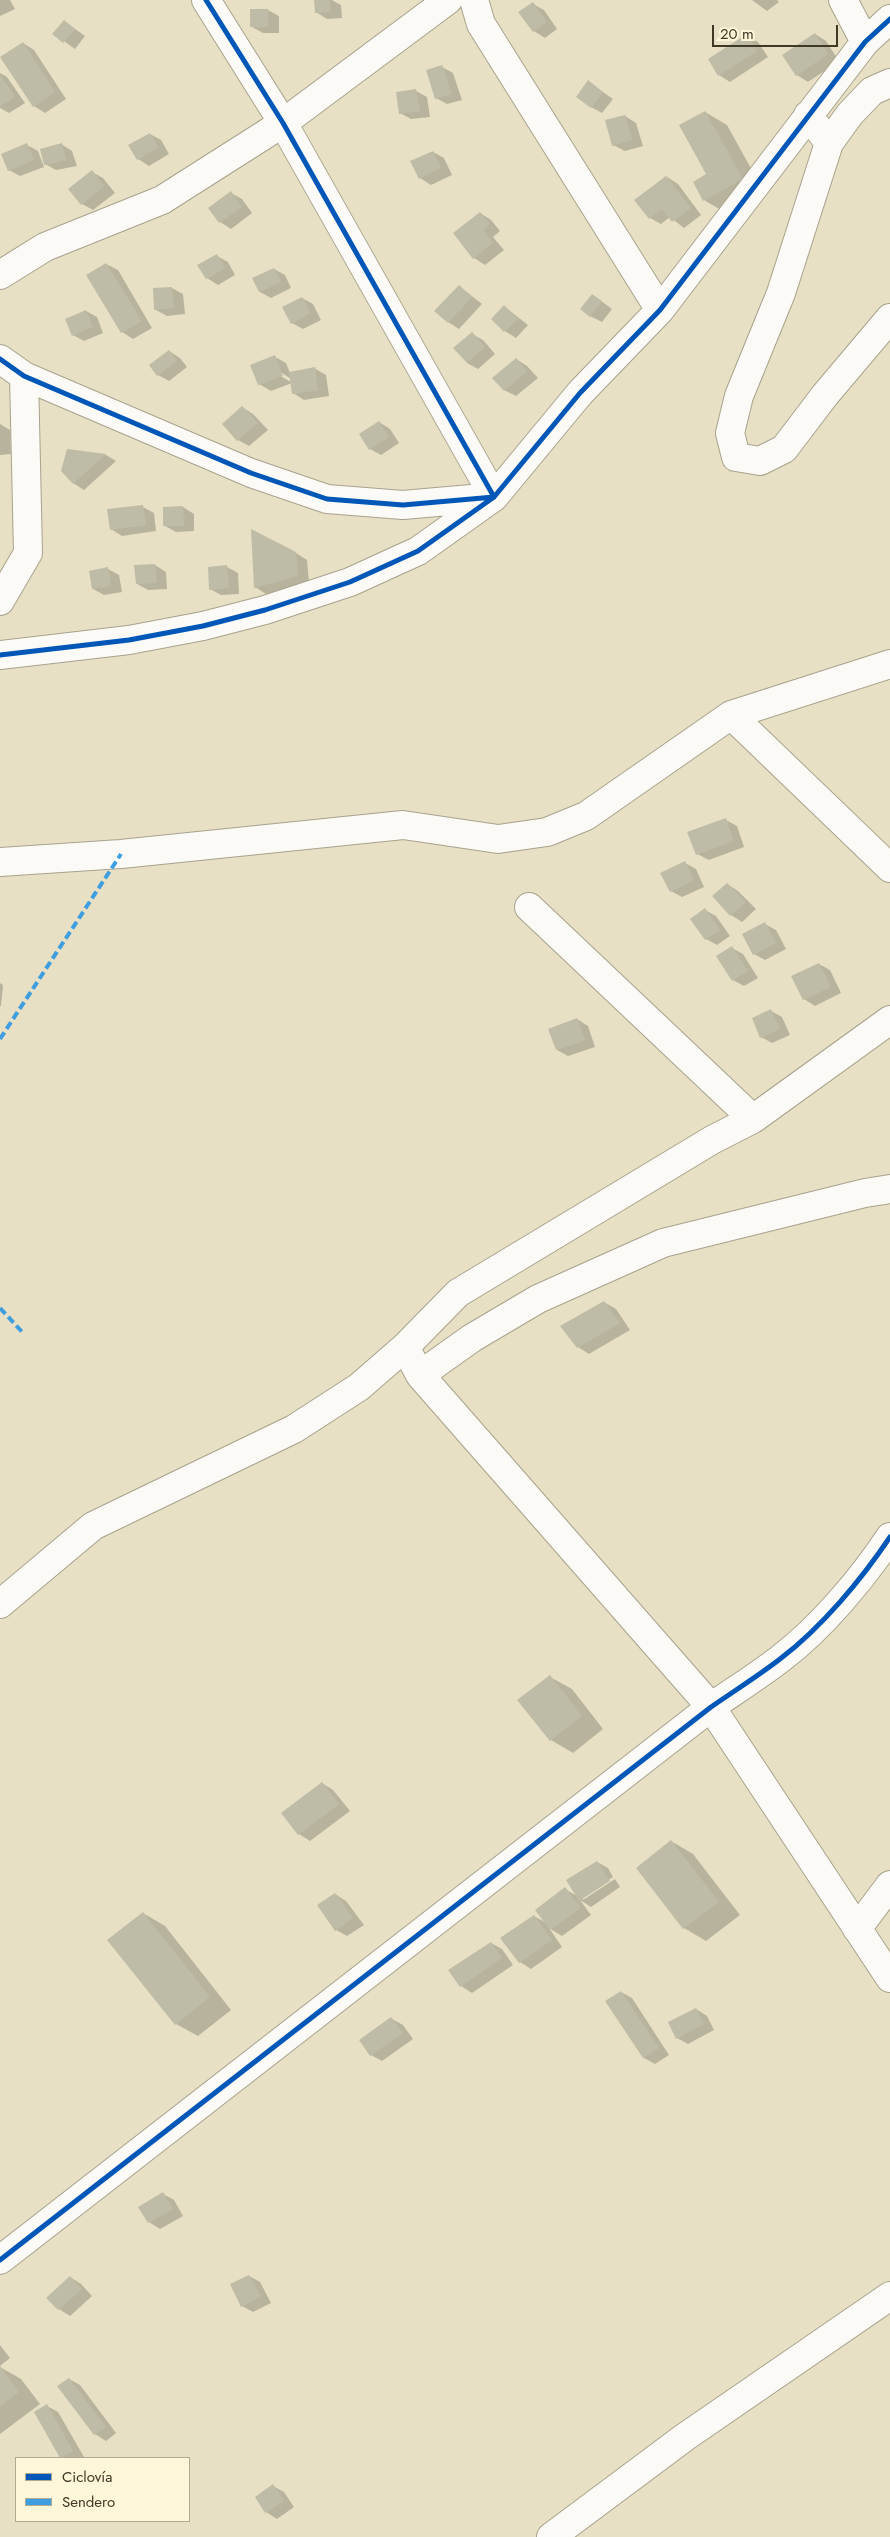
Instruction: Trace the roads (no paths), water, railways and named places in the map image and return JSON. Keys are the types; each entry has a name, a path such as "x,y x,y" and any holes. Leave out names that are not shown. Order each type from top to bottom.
{"street":[{"path":"206,0 283,123 494,497"},
{"path":"0,275 45,247 162,200 283,123 448,0"},
{"path":"474,0 481,24 660,310"},
{"path":"843,0 865,42"},
{"path":"0,655 129,640 203,626 275,606 350,582 418,551 494,497 580,393 660,310 865,42 890,19"},
{"path":"890,82 872,91 850,114 829,143 781,293 739,396 730,433 736,458 760,461 784,448 825,395 890,318"},
{"path":"808,115 829,143"},
{"path":"0,359 24,376 251,473 327,500 403,505 494,497"},
{"path":"0,602 28,553 24,376"},
{"path":"0,862 121,854 403,825 498,838 547,832 586,816 731,715 890,664"},
{"path":"731,715 890,868"},
{"path":"529,907 753,1119"},
{"path":"0,1604 93,1526 294,1429 359,1387 405,1347 458,1293 712,1140 753,1119 890,1020"},
{"path":"420,1375 472,1338 538,1299 663,1243 866,1193 890,1189"},
{"path":"405,1347 420,1375 711,1707 890,1978"},
{"path":"0,2260 711,1707 782,1658 836,1606 869,1568 890,1537"},
{"path":"857,1928 890,1885"},
{"path":"551,2537 685,2437 890,2296"}]}
